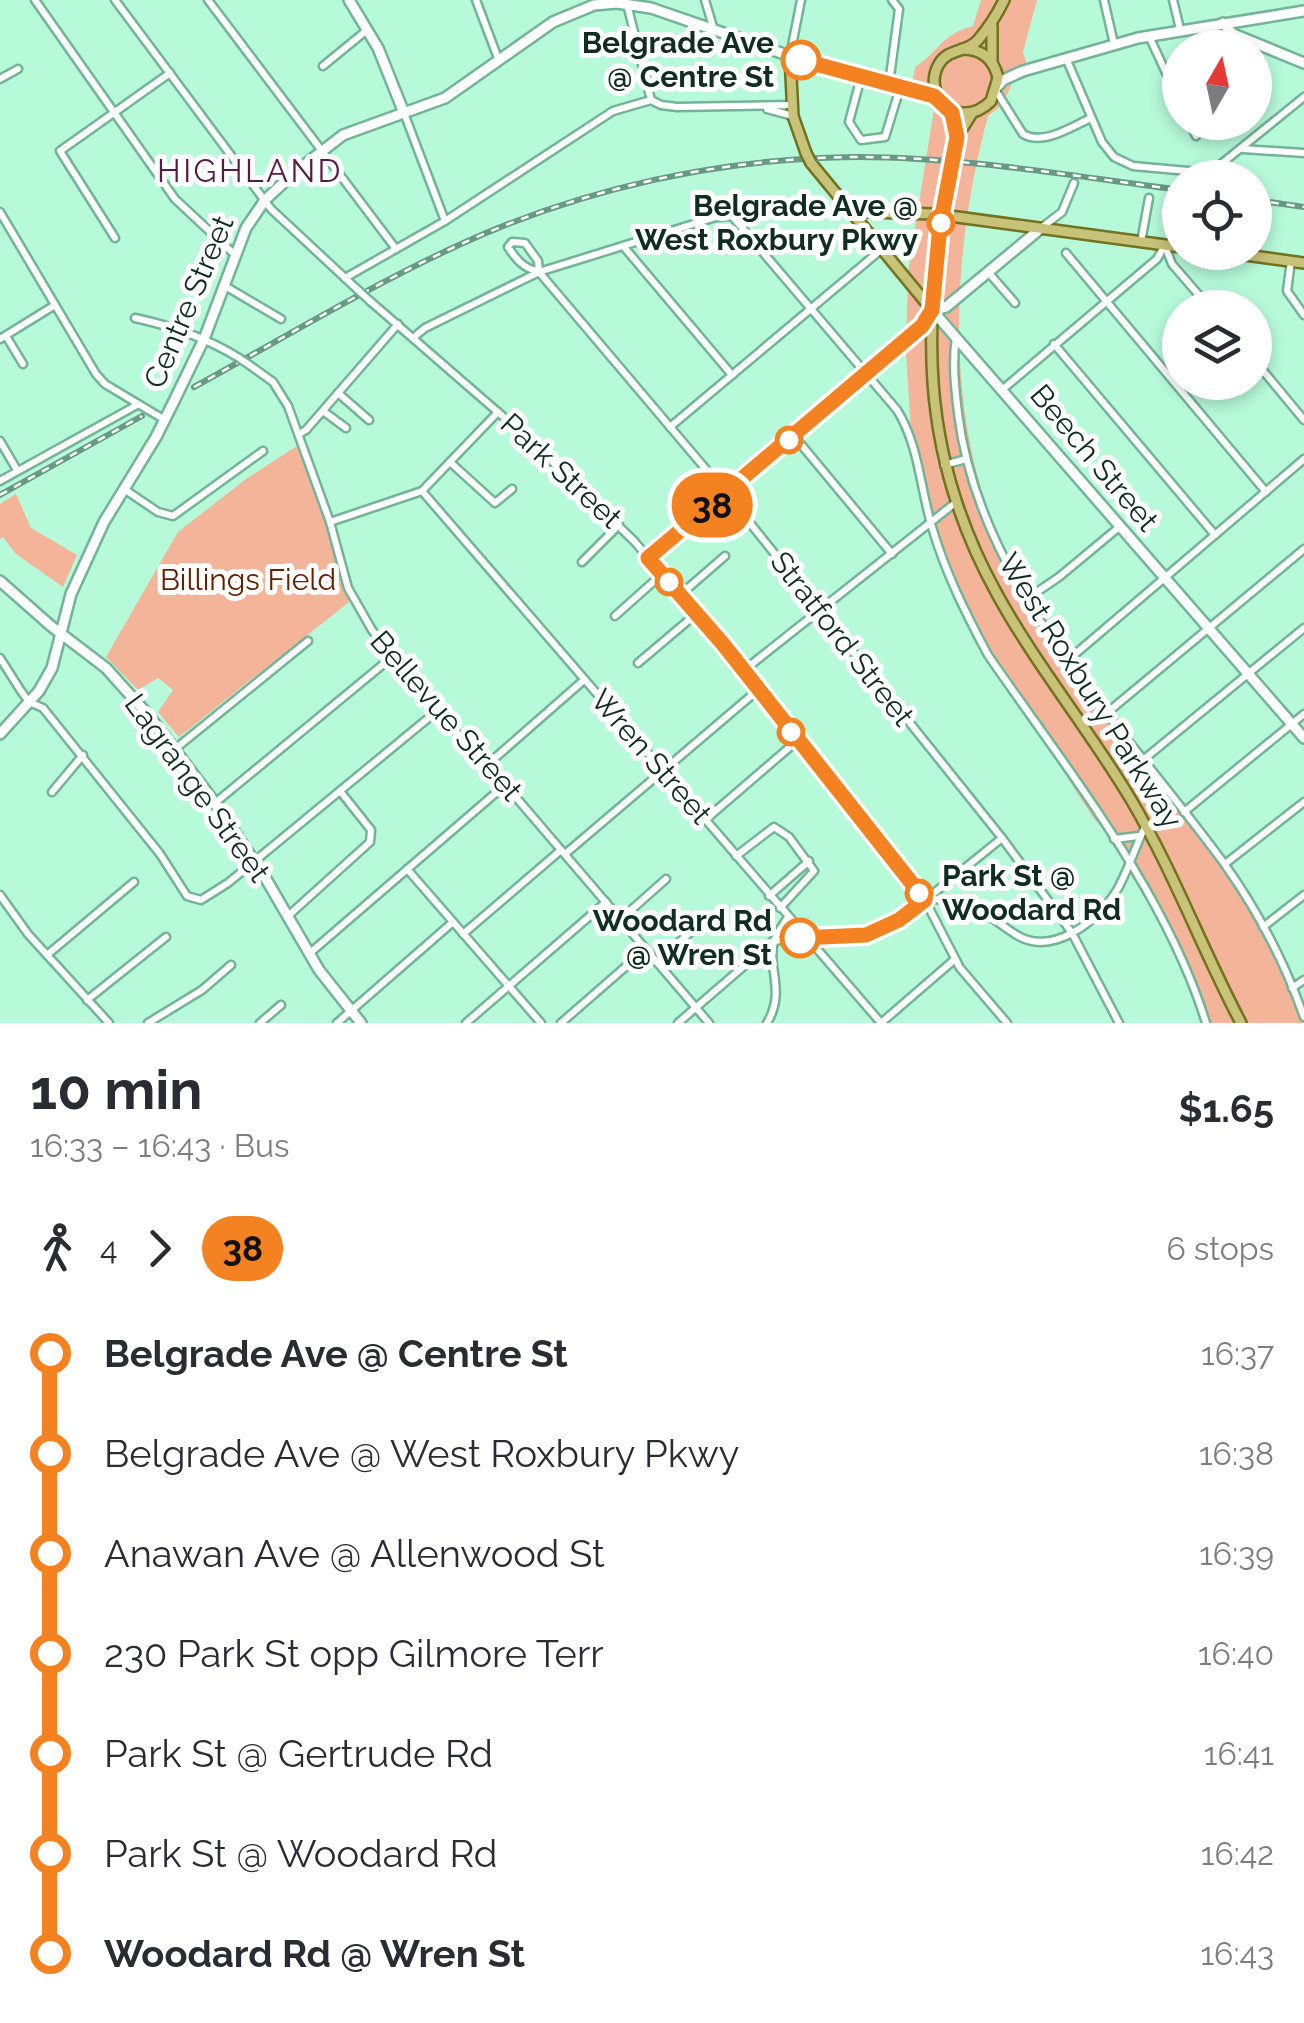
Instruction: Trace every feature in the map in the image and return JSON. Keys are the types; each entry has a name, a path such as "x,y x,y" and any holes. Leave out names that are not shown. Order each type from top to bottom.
{"main road":[{"path":"349,0 382,58 404,113"},
{"path":"904,88 923,84 944,57 975,44 993,23 1004,0"},
{"name":"Centre Street","path":"0,734 52,668 72,594 104,522 165,420 204,339 246,228 265,200 321,150 355,129 452,94 570,13 594,5 626,2 944,103"},
{"path":"944,103 958,112 975,112 988,104 1003,80 1023,71 1148,35 1304,11"},
{"path":"993,23 990,46 997,89"},
{"path":"1223,23 1233,34 1304,63"},
{"path":"962,49 981,52 994,65 1023,71"},
{"path":"790,56 792,110"},
{"path":"936,70 934,88 954,118 957,137"},
{"name":"Beech Street","path":"792,110 808,158 848,208 1118,528 1304,738"},
{"name":"West Roxbury Parkway","path":"975,112 968,116 957,137 952,160 932,310 933,404 944,466 956,503 1003,604 1146,825 1241,1023"},
{"path":"848,208 942,215 1162,245"},
{"path":"932,310 946,307 1040,228"},
{"path":"1272,259 1304,263"},
{"name":"Lagrange Street","path":"0,581 62,636 106,668 176,749 254,860 308,954 361,1023"}],"street":[{"path":"35,0 182,208 234,254"},
{"name":"Park Street","path":"115,0 275,214 619,524 744,671 925,900 954,960 1007,1023"},
{"path":"208,0 396,249"},
{"path":"476,0 498,61"},
{"path":"706,0 714,32"},
{"path":"790,56 801,0"},
{"path":"892,0 899,10"},
{"path":"888,85 901,0"},
{"path":"1104,0 1114,44"},
{"path":"1173,0 1180,29"},
{"path":"626,2 652,100"},
{"path":"323,66 367,30"},
{"path":"1148,35 1162,65"},
{"path":"1066,58 1108,151 1133,166 1203,175 1215,170 1304,97"},
{"path":"0,78 18,69"},
{"path":"115,238 60,151 170,73"},
{"path":"861,77 850,118 851,129 861,140 886,137 904,88"},
{"path":"997,89 1028,138 1042,138 1091,118"},
{"path":"345,278 444,222 613,111 652,100 671,107 792,110"},
{"path":"404,113 444,222"},
{"path":"1242,149 1304,154"},
{"path":"1040,228 1062,212 1074,183"},
{"path":"1141,242 1149,198"},
{"path":"0,212 96,374 137,406 165,420"},
{"path":"413,338 425,328 539,272 727,214 740,224 866,374"},
{"name":"Stratford Street","path":"539,272 538,261 526,243 512,242 508,247 522,266 539,272 726,493 1002,838 1072,933 1119,1023"},
{"path":"624,246 732,375"},
{"path":"670,427 882,248"},
{"path":"1003,389 1158,259 1162,251"},
{"path":"1066,253 1266,492"},
{"path":"1291,262 1287,291 1304,314"},
{"path":"1177,270 1194,290"},
{"path":"988,272 1015,303"},
{"path":"224,285 281,319"},
{"path":"24,364 3,337 55,306"},
{"path":"648,558 922,327 932,310"},
{"name":"Bellevue Street","path":"135,318 204,339 248,364 280,391 330,522 356,608 392,658 709,1023"},
{"path":"299,434 398,324"},
{"name":"West Roxbury Parkway","path":"956,336 954,382 966,459 983,512 1028,598 1068,661 1225,864 1263,927 1304,1017"},
{"path":"1054,344 1215,535"},
{"name":"West Roxbury Parkway","path":"866,374 908,427 931,524 952,583 988,655 1128,861 1163,922 1206,1023"},
{"path":"1272,381 1304,420"},
{"path":"338,393 369,420"},
{"path":"0,481 137,406"},
{"path":"322,411 346,428"},
{"path":"330,522 422,492 498,412"},
{"path":"794,436 892,554"},
{"path":"0,441 17,470"},
{"path":"124,489 158,512 174,516 262,451"},
{"path":"944,466 966,459"},
{"path":"1068,661 1304,460"},
{"path":"450,462 495,503 512,489"},
{"name":"Wren Street","path":"422,492 881,1023"},
{"path":"744,671 956,503"},
{"path":"582,562 619,524"},
{"path":"1028,598 1060,577 1118,528"},
{"path":"1108,712 1304,549"},
{"path":"680,595 725,556"},
{"path":"614,616 662,574"},
{"path":"638,664 696,614"},
{"path":"1143,760 1304,628"},
{"path":"176,749 308,641"},
{"path":"0,658 29,702 43,708 83,756 160,854 187,896 200,900 438,712"},
{"path":"215,803 392,658"},
{"path":"487,765 584,680"},
{"path":"463,934 758,690"},
{"path":"1184,812 1304,714"},
{"path":"705,820 798,740"},
{"path":"52,792 83,756"},
{"path":"308,954 505,786"},
{"path":"288,916 370,842 371,830 340,791"},
{"path":"1225,864 1304,802"},
{"path":"925,900 958,899 978,906 1015,934 1038,943 1057,941 1110,900 1146,825"},
{"path":"736,856 774,827 789,837 814,868 813,875 780,908"},
{"path":"1114,839 1140,836"},
{"path":"773,941 866,935 899,920 1002,838"},
{"path":"769,896 809,861"},
{"path":"407,869 541,1023"},
{"path":"621,920 666,879"},
{"path":"47,955 134,882"},
{"path":"1263,927 1304,894"},
{"path":"0,895 47,955 109,1023"},
{"path":"466,1023 606,902"},
{"path":"678,1023 773,941 788,917"},
{"path":"657,962 702,921"},
{"path":"337,1023 453,922"},
{"path":"88,1000 166,938"},
{"path":"767,1023 776,994 773,941"},
{"path":"561,1023 646,948"},
{"path":"881,1023 954,960"},
{"path":"148,1023 202,990 231,965"},
{"path":"1292,988 1304,980"},
{"path":"260,1023 281,1005"}],"green space":[{"path":"981,0 1037,0 1023,52 1030,75 1012,83 1003,104 988,116 967,217 961,269 961,375 978,477 1001,541 1064,647 1105,706 1215,844 1265,923 1292,972 1304,1023 1206,1023 1200,1001 1115,841 1094,819 972,628 936,536 926,521 911,432 906,353 908,272 935,103 910,95 915,67 946,39 973,26"},
{"name":"Billings Field","path":"297,446 331,535 336,567 349,602 179,737 158,712 173,690 158,678 138,690 106,657 178,532 246,479"},
{"path":"16,494 31,528 77,555 63,587 16,554 3,537 0,539 0,504"}],"railway":[{"path":"194,387 359,295 461,244 556,207 654,180 755,163 857,157 978,164 1162,187"},
{"path":"1272,202 1304,207"},
{"path":"0,495 142,416"}],"bus line":[{"name":"38","path":"800,938 866,935 899,920 925,900 723,644 648,558 922,326 932,310 940,226 958,132 951,111 934,96 801,60"}],"place":[{"name":"Belgrade Ave @ Centre St","path":"801,60"},
{"name":"Belgrade Ave @ West Roxbury Pkwy","path":"941,223"},
{"name":"Park St @ Woodard Rd","path":"919,893"},
{"name":"Woodard Rd @ Wren St","path":"800,938"}],"district":[{"name":"HIGHLAND","path":"250,171"}]}
